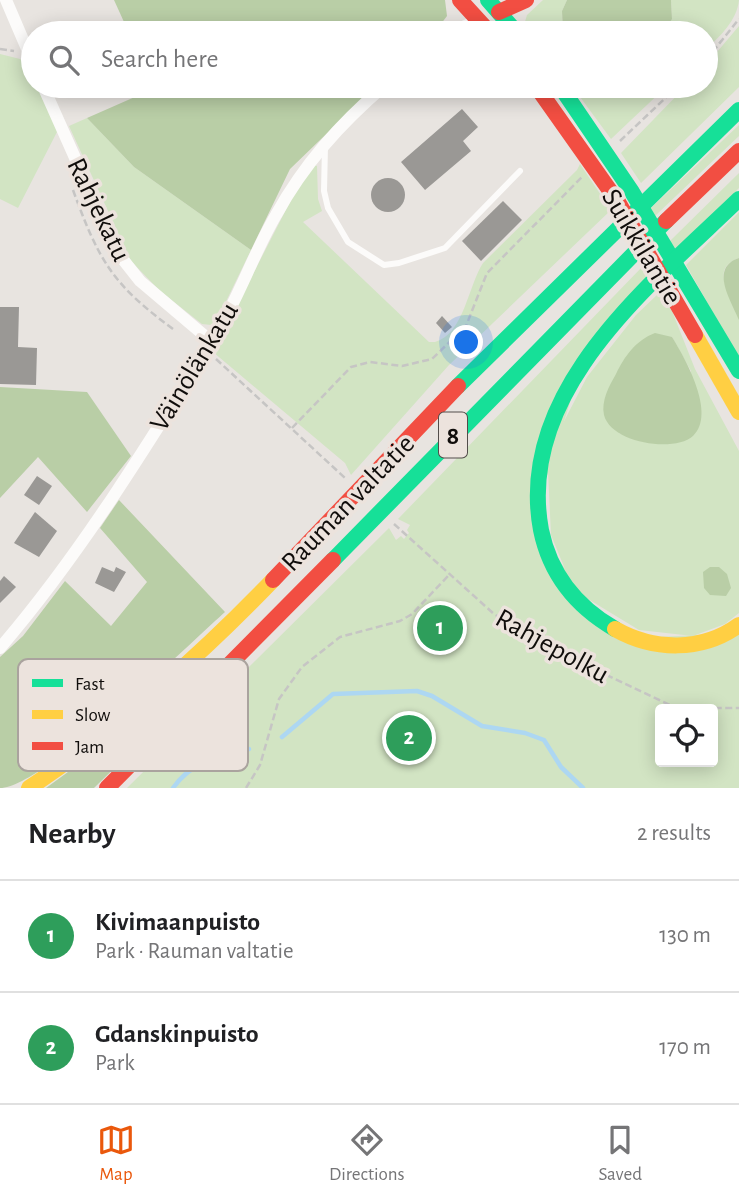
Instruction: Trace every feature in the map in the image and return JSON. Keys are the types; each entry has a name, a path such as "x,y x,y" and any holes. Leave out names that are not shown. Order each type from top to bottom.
{"main road":[{"path":"460,0 479,20 493,6 526,0"},
{"path":"493,6 506,21"},
{"name":"Suikkilantie","path":"546,98 604,181 679,304 739,412"},
{"name":"Suikkilantie","path":"569,98 599,140 739,371"},
{"name":"Rauman valtatie","path":"193,659 249,605 585,256 739,110"},
{"name":"Rauman valtatie","path":"233,659 601,284 739,152"},
{"path":"739,199 634,304 583,367 551,424 543,447 538,499 546,549 560,582 602,624 631,638 678,646 715,639 739,625"},
{"name":"Rauman valtatie","path":"29,788 54,771"},
{"name":"Rauman valtatie","path":"107,788 124,771"}],"street":[{"path":"6,0 21,35"},
{"name":"Rahjekatu","path":"48,98 117,252 140,281 209,346"},
{"name":"Väinölänkatu","path":"0,648 53,582 209,346 275,216 326,141 371,98"}],"lane":[{"path":"326,141 324,191 328,208 348,242 384,265 399,263 445,248 520,171"}],"path":[{"path":"718,45 739,19"},
{"path":"611,149 665,98"},
{"path":"292,428 351,367 378,362 402,366 432,359 466,326 487,273 582,177"},
{"path":"209,346 347,480"},
{"name":"Rahjepolku","path":"394,524 494,614 539,643 643,695 688,708 739,708"},
{"path":"246,788 263,756 279,699 302,667 340,637 400,621 412,614 449,576"}],"green space":[{"path":"114,0 445,0 447,16 443,21 124,21"},
{"path":"543,0 567,0 562,11 562,21 525,21 527,15"},
{"path":"567,0 671,0 672,19 562,21 562,11"},
{"path":"671,0 739,0 731,21 718,37 718,21 671,21"},
{"path":"739,26 739,87 641,183 621,153 674,98 718,98 718,51"},
{"path":"0,54 21,60 21,98 43,98 58,130 18,208 0,199"},
{"path":"133,98 364,98 290,169 251,250 134,167 87,118"},
{"path":"581,98 654,98 611,139"},
{"path":"87,118 134,167 251,250 216,322 211,325 202,324 160,291 131,261 69,126"},
{"path":"739,125 739,136 655,216 650,209"},
{"path":"580,164 611,210 449,365 351,475 345,463 213,352 292,198 314,165 317,166 318,199 322,211 303,222 429,342 435,342 453,330 483,263"},
{"path":"739,173 739,188 676,251 670,241"},
{"path":"739,212 739,258 725,269 724,277 739,319 739,358 686,265"},
{"path":"739,258 739,320 724,277 725,269"},
{"path":"642,267 649,277 586,351 532,524 617,639 739,633 739,788 127,788 144,771 248,771 248,668 389,528 396,540 401,536 404,539 409,533 407,530 410,525 398,519"},
{"path":"658,294 672,311 695,369 739,451 739,613 725,624 693,636 639,630 583,596 569,579 551,535 548,471 561,427 587,377 636,315","holes":["672,337 691,371 693,436 674,442 656,443 619,433"]},
{"path":"655,333 672,337 691,372 702,414 700,426 693,436 672,444 630,438 609,425 604,415 606,394 623,361 636,345"},
{"path":"0,387 87,392 131,456 87,512 38,457 0,498"},
{"path":"119,500 225,612 174,659 18,659 18,771 38,771 20,782 0,788 0,657 23,636 65,581 111,626 147,582 100,528"},
{"path":"710,567 719,567 727,574 731,588 726,596 710,595 704,588 703,572"},
{"path":"69,771 111,771 94,788 46,788"}],"building":[{"path":"462,109 478,127 463,141 471,151 425,190 401,162"},
{"path":"388,178 400,183 405,195 400,207 388,212 376,207 371,195 376,183"},
{"path":"503,201 522,220 481,261 462,241"},
{"path":"0,307 19,307 18,347 37,348 36,385 0,384"},
{"path":"442,316 452,327 445,333 436,323"},
{"path":"37,476 52,486 39,505 24,495"},
{"path":"35,512 57,531 39,557 14,543"},
{"path":"102,567 114,572 116,567 126,572 114,592 95,583"},
{"path":"4,576 16,587 0,603 0,581"}],"waterway":[{"path":"282,737 333,694 417,691 432,696 482,726 525,733 544,740 561,767 583,788"},
{"path":"173,788 190,771"}],"traffic: fast":[{"path":"488,0 506,21"},
{"path":"568,98 632,192 739,371"},
{"path":"458,386 739,110"},
{"path":"615,629 577,600 558,575 545,546 541,530 538,479 548,432 569,387 597,345 630,305 739,199"},
{"path":"333,560 666,221"}],"traffic: slow":[{"path":"695,335 739,412"},
{"path":"192,659 273,580"},
{"path":"615,629 646,641 678,645 710,640 739,625"},
{"path":"29,788 53,771"}],"traffic: jam":[{"path":"460,0 479,21"},
{"path":"499,12 526,0"},
{"path":"544,98 618,202 695,335"},
{"path":"666,221 739,151"},
{"path":"273,580 458,386"},
{"path":"235,659 333,560"},
{"path":"107,788 124,771"}],"place":[{"name":"Kivimaanpuisto","path":"440,628"},
{"name":"Gdanskinpuisto","path":"409,738"}]}
